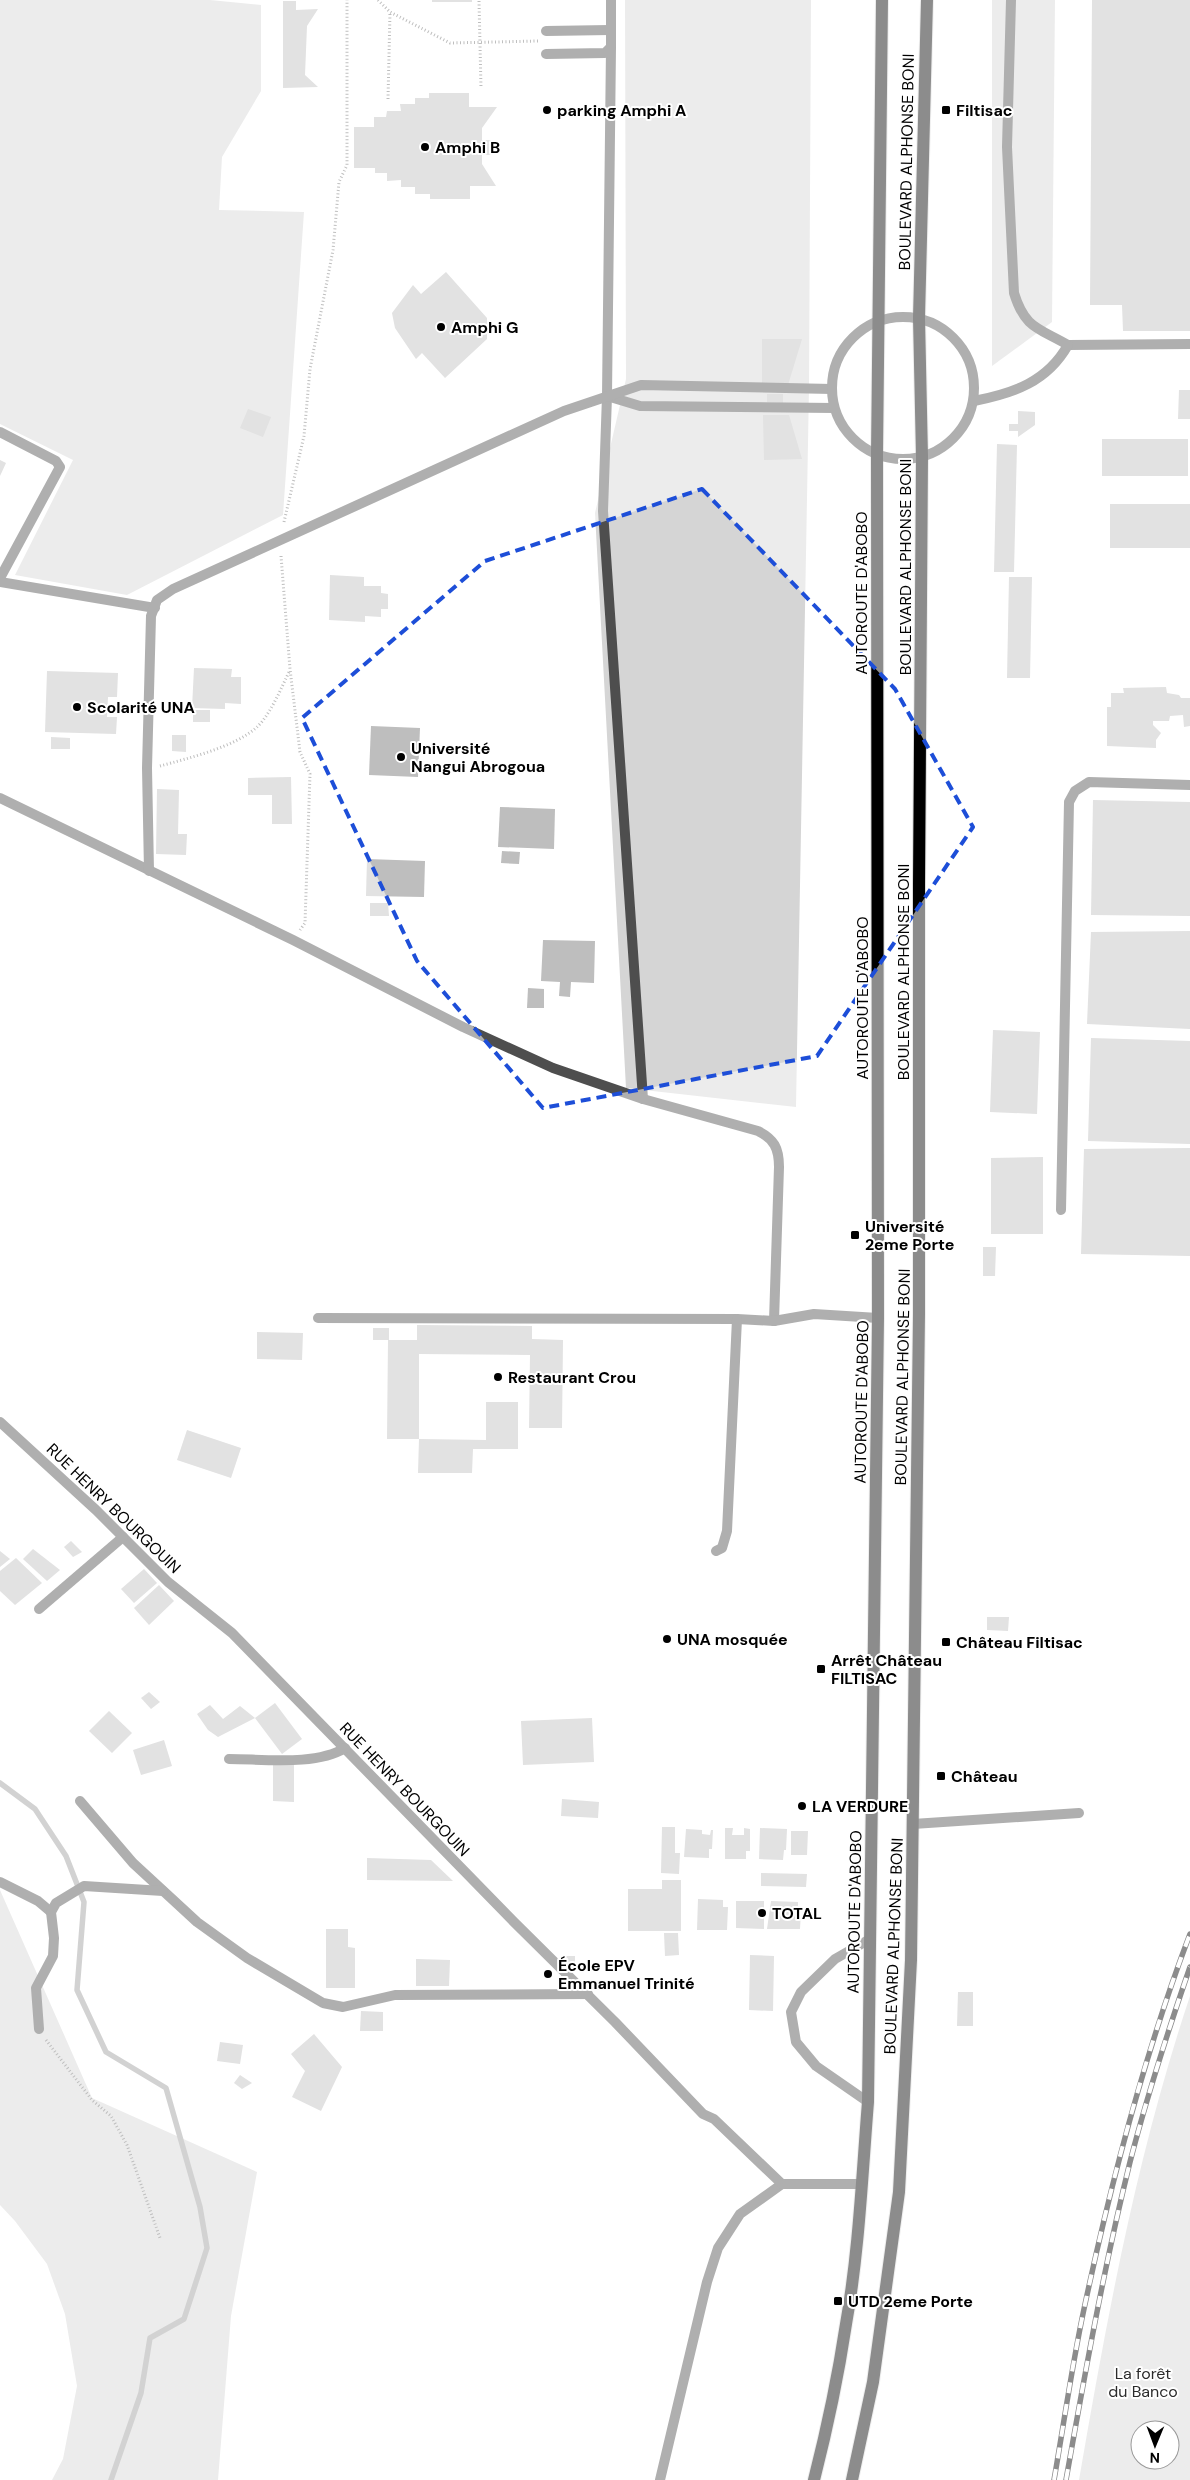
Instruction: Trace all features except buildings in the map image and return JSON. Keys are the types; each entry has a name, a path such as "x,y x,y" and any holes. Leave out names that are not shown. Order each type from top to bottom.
{"main road":[{"name":"BOULEVARD ALPHONSE BONI","path":"880,320 882,0"},
{"name":"BOULEVARD ALPHONSE BONI","path":"852,2480 873,2382 899,2192 911,1960 919,1314 919,884 922,457 919,318 927,0"},
{"name":"AUTOROUTE D'ABOBO","path":"814,2480 847,2323 862,2184 868,2102 878,1318 877,454 880,320"}],"street":[{"path":"611,0 607,396 603,511 642,1099"},
{"path":"1010,0 1007,147 1014,293 1019,310 1030,326 1068,345 1190,344"},
{"path":"546,36 610,30"},
{"path":"546,54 605,53 611,47"},
{"path":"899,317 919,318 944,329 963,349 974,374 974,401 964,425 946,445 922,457 899,459 877,454 858,443 848,432 834,408 832,389 835,365 846,346 861,330 880,320 899,317"},
{"path":"974,401 1025,387 1042,376 1060,359 1068,345"},
{"path":"149,871 147,768 151,616 158,600 173,590 564,411 641,385 832,389"},
{"path":"607,396 640,406 834,408"},
{"path":"0,432 56,460 60,467 0,580 154,608"},
{"path":"1061,1210 1069,802 1075,791 1089,782 1190,785"},
{"path":"0,798 292,940 463,1027 552,1068 642,1099 758,1130 770,1137 776,1145 779,1167 774,1321"},
{"path":"318,1318 737,1319 774,1321 814,1314 878,1318"},
{"path":"716,1551 722,1548 728,1532 737,1319"},
{"name":"RUE HENRY BOURGOUIN","path":"0,1422 123,1537 168,1582 232,1634 588,1994 702,2114 714,2119 782,2184"},
{"path":"39,1610 123,1537"},
{"path":"229,1759 315,1758 332,1756 344,1748"},
{"path":"80,1801 133,1863 197,1922 247,1958 323,2003 343,2007 395,1995 588,1994"},
{"path":"912,1824 1079,1813"},
{"path":"0,1882 54,1908"},
{"path":"54,1908 84,1886 164,1892"},
{"path":"40,2029 36,1988 53,1956 54,1908"},
{"path":"868,2102 816,2066 796,2042 790,2012 800,1992 835,1958 870,1939"},
{"path":"660,2480 707,2282 718,2248 740,2214 782,2184 862,2184"}],"path":[{"path":"292,940 305,922 310,774 300,752 290,669 280,541 304,436 310,369 333,250 339,182 347,165 347,0"},
{"path":"378,0 390,12 450,43 546,36"},
{"path":"479,2 481,88"},
{"path":"388,99 390,12"},
{"path":"147,768 220,748 257,727 274,702 290,669"},
{"path":"40,2029 53,2050 92,2100 111,2116 127,2145 160,2238"}],"highlighted area":[{"path":"702,489 895,689 973,827 817,1056 543,1108 417,961 302,718 485,561"}],"green space":[{"path":"0,0 210,0 261,5 261,91 222,157 219,210 304,212 283,515 127,595 15,575 73,460 0,424"},
{"path":"625,0 811,0 809,388 796,1107 626,1088 595,513 626,379"},
{"path":"992,0 1055,0 1052,322 992,366"},
{"path":"0,1890 92,2098 257,2172 231,2316 218,2480 52,2480 63,2459 77,2386 65,2314 47,2264 15,2221 0,2205"},
{"name":"La forêt du Banco","path":"1190,1996 1190,2480 1079,2480 1112,2297 1154,2115"}],"waterway":[{"path":"0,1783 35,1809 66,1856 84,1902 77,1990 106,2052 166,2088 200,2207 207,2248 184,2319 150,2338 141,2393 111,2480"}],"railway":[{"path":"1054,2480 1080,2330 1094,2261 1117,2166 1143,2072 1190,1934"},
{"path":"1066,2480 1103,2281 1130,2162 1158,2064 1190,1967"}],"place":[{"name":"parking Amphi A","path":"547,110"},
{"name":"Filtisac","path":"946,110"},
{"name":"Amphi B","path":"425,147"},
{"name":"Amphi G","path":"441,327"},
{"name":"Scolarité UNA","path":"77,707"},
{"name":"Université Nangui Abrogoua","path":"401,757"},
{"name":"Université 2eme Porte","path":"855,1235"},
{"name":"Restaurant Crou","path":"498,1377"},
{"name":"UNA mosquée","path":"667,1639"},
{"name":"Château Filtisac","path":"946,1642"},
{"name":"Arrêt Château FILTISAC","path":"821,1669"},
{"name":"Château","path":"941,1776"},
{"name":"LA VERDURE","path":"802,1806"},
{"name":"TOTAL","path":"762,1913"},
{"name":"École EPV Emmanuel Trinité","path":"548,1974"},
{"name":"UTD 2eme Porte","path":"838,2301"}]}
